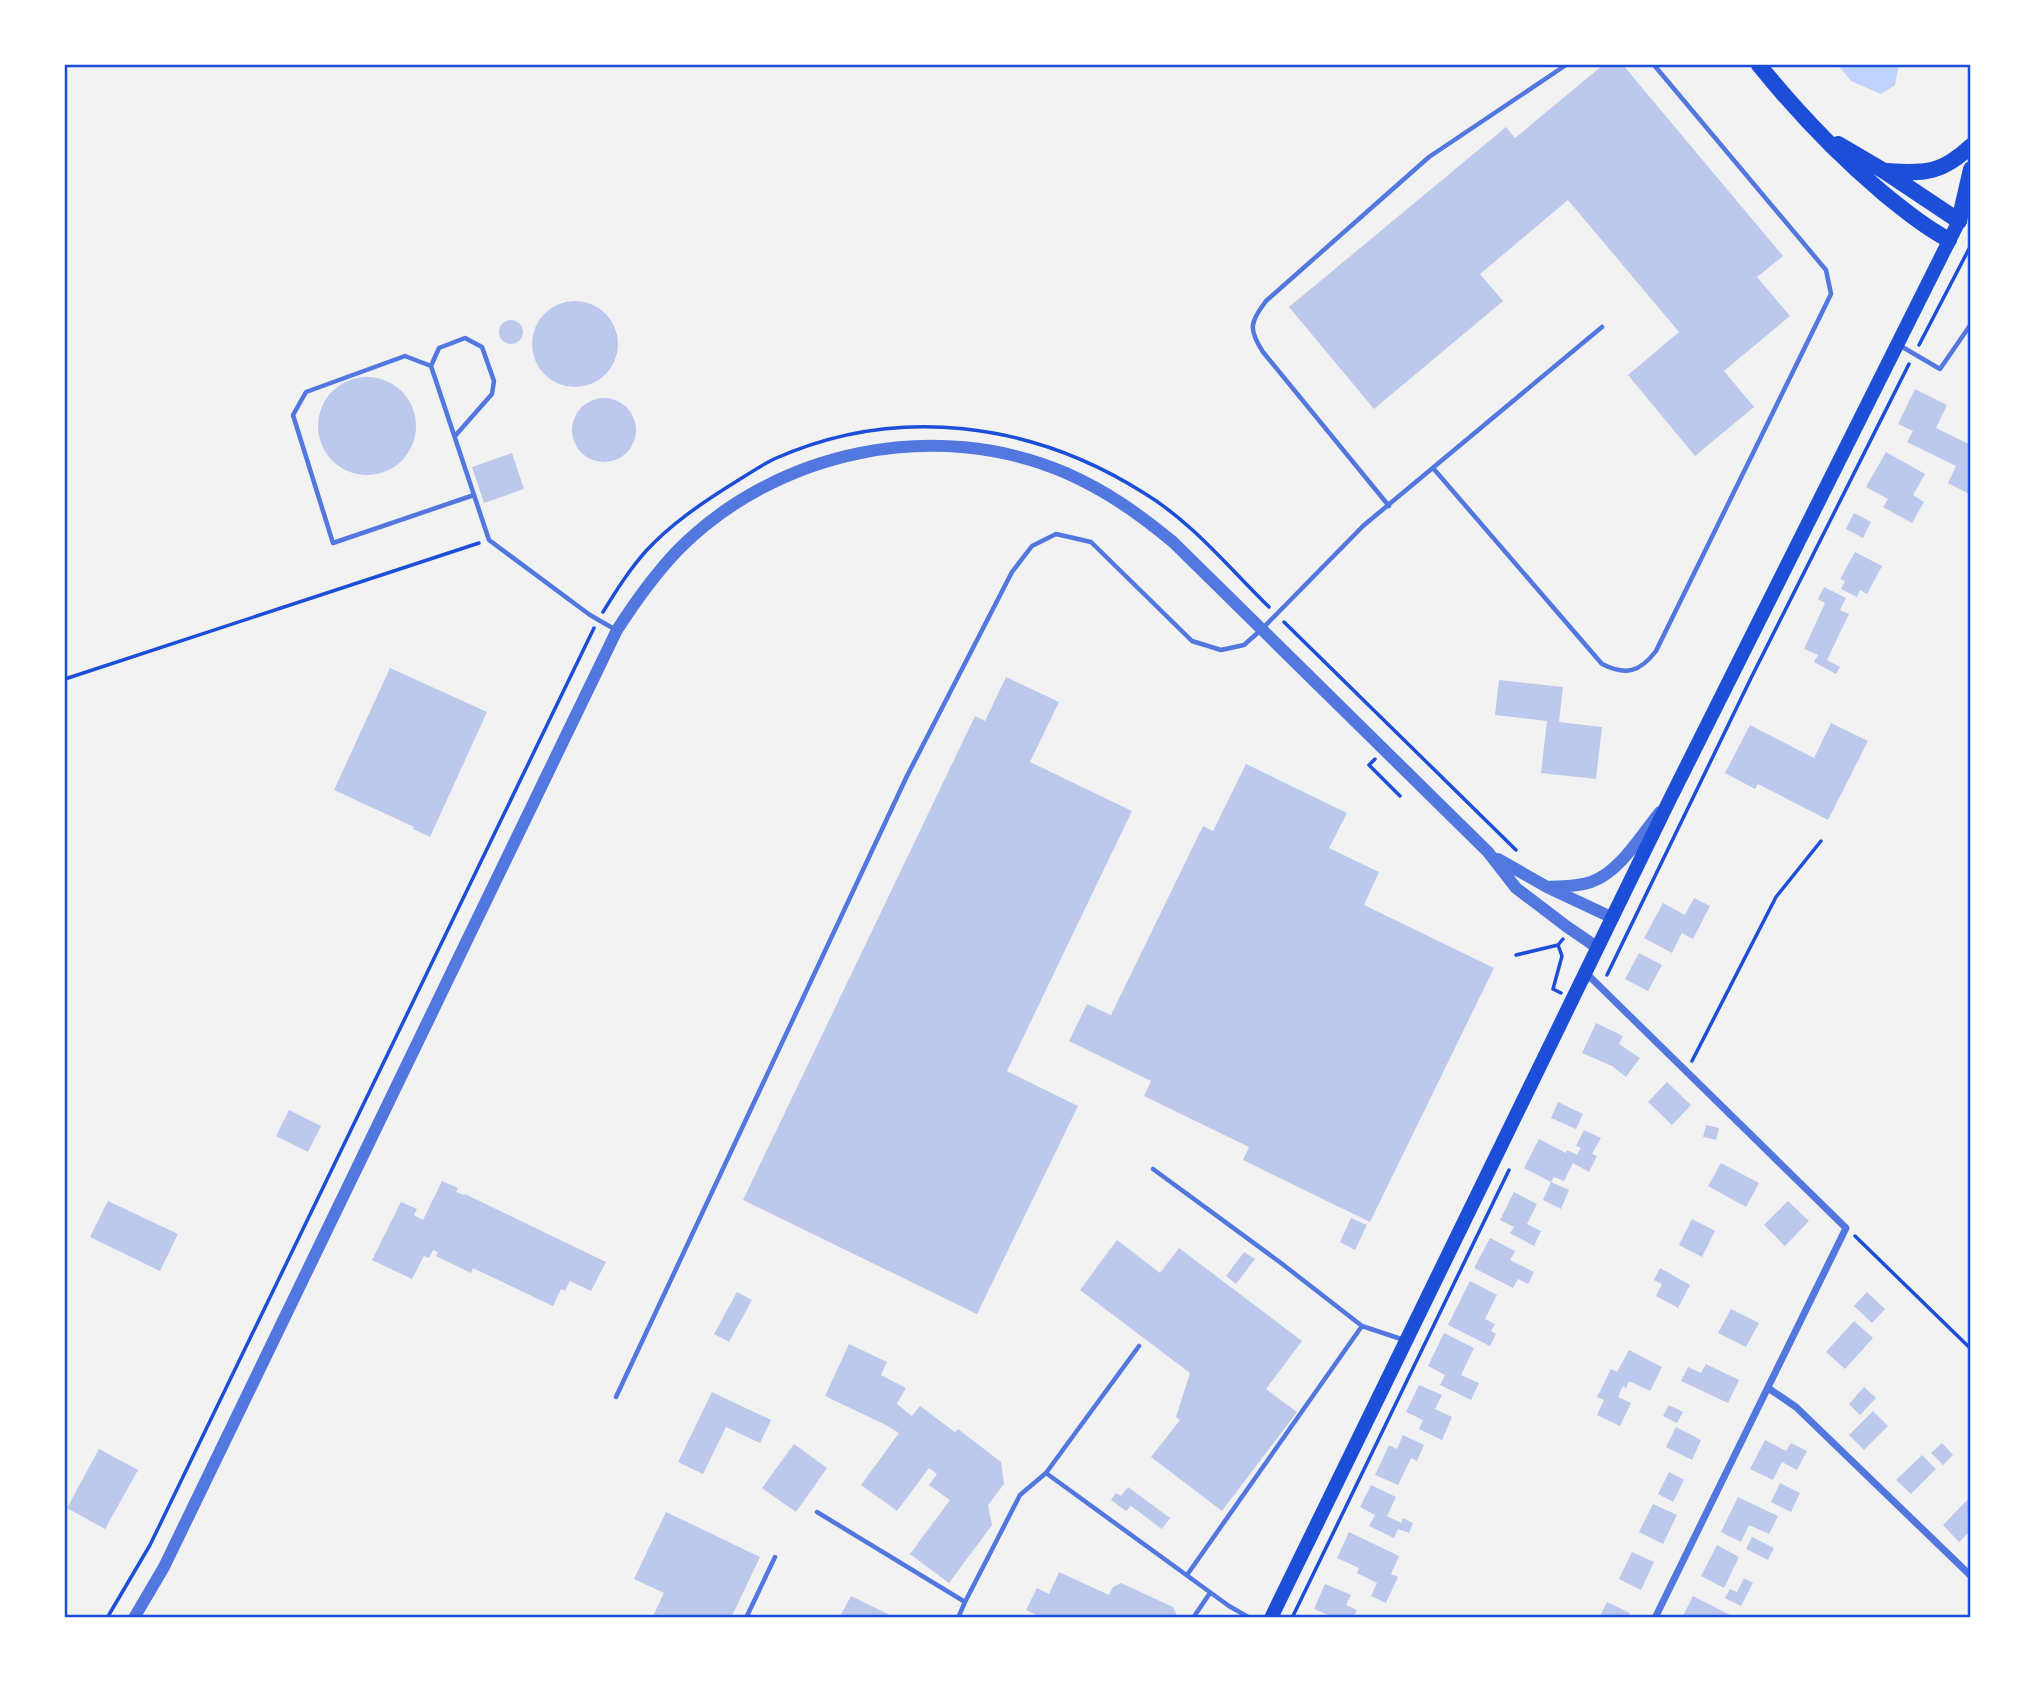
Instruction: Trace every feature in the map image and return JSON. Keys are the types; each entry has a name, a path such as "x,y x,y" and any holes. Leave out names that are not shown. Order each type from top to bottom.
{"main road":[{"path":"1759,65 1815,130 1849,164 1931,230 1949,240"},
{"path":"1815,130 1884,171 1959,221"},
{"path":"1884,171 1915,173 1937,170 1971,146"},
{"path":"1959,221 1971,169"},
{"path":"1271,1618 1669,801 1949,240 1971,206"}],"street":[{"path":"134,1618 164,1567 617,630 645,588 679,550 718,515 761,488 810,466 862,452 920,446 974,448 1024,458 1065,472 1100,489 1135,511 1173,542 1488,852 1516,888 1598,948"},
{"path":"1548,887 1580,885 1602,877 1617,865 1669,801"},
{"path":"1488,852 1548,887 1612,918"},
{"path":"1586,973 1846,1228 1654,1618"},
{"path":"1768,1388 1796,1407 1971,1576"}],"lane":[{"path":"1389,506 1263,352 1251,329 1255,315 1266,301 1429,157 1566,65"},
{"path":"1433,468 1602,664 1616,671 1634,670 1646,663 1656,651 1669,626 1831,294 1826,270 1654,65"},
{"path":"1898,344 1940,369 1971,324"},
{"path":"616,1397 907,776 1012,572 1031,546 1056,534 1091,542 1192,641 1221,650 1244,645 1277,615 1363,526 1602,327"},
{"path":"454,437 492,394 494,381 482,347 465,338 439,348 431,366 454,437 489,540 598,620 617,630"},
{"path":"431,366 405,356 306,393 293,415 333,543 474,495"},
{"path":"1153,1169 1282,1263 1362,1326 1405,1341"},
{"path":"1186,1575 1362,1326"},
{"path":"958,1618 1020,1495 1046,1473 1139,1346"},
{"path":"1046,1473 1210,1593 1250,1618"},
{"path":"817,1512 965,1602"},
{"path":"746,1618 775,1557"},
{"path":"1193,1618 1210,1593"}],"path":[{"path":"1601,988 1752,676 1971,244"},
{"path":"107,1618 150,1545 598,620 629,572 662,535 704,501 757,468 805,448 858,433 915,426 976,429 1018,437 1060,450 1103,470 1145,493 1184,522 1524,858"},
{"path":"65,679 489,540"},
{"path":"1686,1072 1776,897 1821,841"},
{"path":"1620,902 1639,910"},
{"path":"1516,955 1558,945 1570,929"},
{"path":"1558,945 1562,956 1553,989 1573,999"},
{"path":"1292,1618 1515,1159"},
{"path":"1846,1228 1971,1349"}],"water":[{"path":"1838,65 1899,65 1895,85 1881,94 1851,81"}],"building":[{"path":"1603,65 1623,65 1783,256 1757,277 1790,316 1724,371 1754,407 1695,456 1628,375 1679,332 1568,200 1480,274 1503,301 1374,409 1289,307 1506,127 1515,138"},
{"path":"575,301 599,308 611,320 618,344 611,368 599,380 575,387 551,380 539,368 532,344 539,320 551,308"},
{"path":"511,320 522,327 523,332 516,343 511,344 500,337 499,332 506,321"},
{"path":"367,377 386,381 402,391 412,407 416,426 412,445 402,461 386,471 367,475 348,471 332,461 322,445 318,426 322,407 332,391 348,381"},
{"path":"1915,389 1947,405 1936,428 1971,445 1971,495 1948,483 1956,466 1907,442 1913,431 1898,424"},
{"path":"604,398 622,404 630,412 636,430 630,448 622,456 604,462 586,456 578,448 572,430 578,412 586,404"},
{"path":"1886,452 1925,474 1913,495 1924,502 1912,523 1883,507 1888,499 1866,487"},
{"path":"512,453 524,489 484,503 472,467"},
{"path":"1854,513 1871,522 1863,538 1846,529"},
{"path":"1855,552 1882,566 1867,594 1860,590 1857,597 1841,589 1845,581 1840,579"},
{"path":"1824,587 1846,598 1840,610 1849,614 1827,660 1840,667 1836,674 1814,662 1818,655 1804,649 1825,603 1818,599"},
{"path":"390,668 487,712 430,837 334,790"},
{"path":"1006,677 1059,702 1030,762 1132,811 1007,1071 1078,1106 977,1314 743,1200 975,716 985,721"},
{"path":"1499,680 1563,687 1559,722 1602,727 1596,779 1541,773 1547,721 1495,715"},
{"path":"1831,723 1868,741 1828,820 1758,784 1755,789 1725,773 1750,725 1814,758"},
{"path":"1246,764 1347,813 1329,848 1379,872 1364,905 1494,968 1370,1222 1243,1160 1249,1147 1144,1096 1151,1081 1069,1041 1087,1004 1111,1015 1203,826 1213,831"},
{"path":"1694,898 1710,906 1693,939 1682,933 1672,953 1644,938 1663,903 1685,915"},
{"path":"1639,953 1662,965 1648,991 1625,979"},
{"path":"1596,1023 1623,1036 1619,1044 1640,1058 1626,1077 1612,1066 1582,1053"},
{"path":"1667,1082 1691,1105 1672,1125 1648,1102"},
{"path":"1558,1102 1583,1114 1576,1129 1551,1118"},
{"path":"289,1110 321,1126 308,1152 276,1136"},
{"path":"1706,1125 1719,1128 1716,1140 1703,1137"},
{"path":"1584,1130 1601,1138 1592,1154 1597,1156 1589,1172 1573,1163 1564,1181 1554,1177 1551,1182 1524,1168 1539,1139 1566,1153 1567,1150 1577,1155 1581,1148 1576,1146"},
{"path":"1721,1163 1759,1183 1746,1207 1708,1186"},
{"path":"442,1181 458,1188 456,1192 606,1262 591,1291 570,1281 565,1291 561,1289 553,1306 473,1268 471,1273 436,1256 438,1252 433,1250 429,1258 424,1256 412,1279 372,1260 401,1202 417,1209 414,1215 423,1220"},
{"path":"1551,1182 1569,1190 1561,1209 1543,1200"},
{"path":"1514,1192 1537,1204 1527,1224 1541,1231 1534,1246 1510,1233 1514,1227 1500,1220"},
{"path":"108,1201 178,1234 160,1271 90,1237"},
{"path":"1788,1201 1809,1221 1785,1246 1764,1225"},
{"path":"1351,1218 1367,1225 1355,1250 1340,1242"},
{"path":"1692,1219 1715,1231 1702,1257 1679,1245"},
{"path":"1490,1238 1515,1251 1510,1260 1534,1272 1528,1284 1518,1279 1513,1288 1474,1268"},
{"path":"1117,1240 1160,1273 1179,1248 1302,1341 1266,1389 1297,1412 1222,1511 1151,1457 1180,1420 1176,1417 1190,1373 1080,1290"},
{"path":"1244,1252 1255,1259 1236,1284 1226,1276"},
{"path":"1660,1268 1690,1285 1678,1308 1656,1296 1662,1284 1654,1280"},
{"path":"1470,1281 1497,1295 1485,1319 1495,1324 1491,1331 1496,1334 1490,1346 1448,1325"},
{"path":"737,1292 752,1300 729,1342 714,1334"},
{"path":"1867,1292 1885,1309 1872,1323 1854,1306"},
{"path":"1731,1309 1759,1323 1746,1347 1718,1333"},
{"path":"1854,1321 1873,1338 1845,1369 1826,1352"},
{"path":"1444,1333 1474,1348 1461,1375 1479,1383 1471,1400 1440,1385 1445,1375 1428,1366"},
{"path":"849,1344 887,1362 881,1375 906,1388 897,1404 912,1416 920,1406 955,1432 958,1429 1001,1462 1004,1484 988,1505 992,1525 949,1583 910,1554 950,1500 929,1485 937,1474 929,1468 897,1511 861,1485 899,1433 825,1396"},
{"path":"1629,1350 1662,1367 1650,1391 1629,1381 1626,1388 1623,1386 1618,1397 1631,1403 1620,1426 1597,1415 1604,1400 1597,1397 1611,1369 1617,1372"},
{"path":"1706,1364 1739,1380 1728,1403 1681,1381 1688,1367 1701,1373"},
{"path":"1419,1385 1442,1395 1435,1409 1452,1417 1442,1440 1419,1429 1423,1420 1406,1412"},
{"path":"1864,1387 1876,1398 1860,1415 1849,1404"},
{"path":"712,1392 771,1420 760,1443 726,1427 703,1474 678,1462"},
{"path":"1669,1405 1683,1412 1677,1423 1663,1416"},
{"path":"1873,1411 1888,1426 1864,1450 1849,1435"},
{"path":"1676,1427 1701,1440 1692,1460 1666,1447"},
{"path":"1403,1435 1424,1445 1417,1461 1411,1458 1398,1485 1375,1475 1389,1445 1397,1449"},
{"path":"1765,1440 1786,1451 1791,1443 1807,1451 1797,1470 1782,1462 1773,1480 1750,1469"},
{"path":"1942,1443 1953,1455 1943,1465 1931,1453"},
{"path":"794,1444 827,1468 796,1512 762,1488"},
{"path":"99,1449 138,1470 105,1529 67,1508"},
{"path":"1922,1455 1936,1469 1911,1494 1896,1480"},
{"path":"1669,1472 1684,1480 1673,1502 1658,1494"},
{"path":"1780,1483 1800,1493 1791,1512 1771,1502"},
{"path":"1371,1485 1396,1497 1387,1516 1401,1523 1403,1518 1413,1523 1409,1533 1398,1529 1394,1538 1369,1526 1375,1515 1360,1507"},
{"path":"1128,1487 1170,1518 1162,1529 1131,1506 1126,1511 1111,1500 1116,1493 1121,1496"},
{"path":"1971,1496 1971,1530 1959,1542 1943,1525"},
{"path":"1738,1497 1778,1516 1769,1534 1749,1525 1741,1542 1721,1532"},
{"path":"1653,1504 1677,1515 1663,1544 1639,1532"},
{"path":"666,1512 760,1557 731,1618 652,1618 664,1593 634,1579"},
{"path":"1349,1532 1399,1556 1391,1574 1398,1577 1386,1603 1371,1596 1377,1583 1357,1573 1359,1568 1337,1558"},
{"path":"1752,1537 1774,1548 1768,1560 1746,1549"},
{"path":"1717,1545 1739,1557 1724,1588 1701,1576"},
{"path":"1632,1552 1654,1562 1641,1590 1619,1579"},
{"path":"1059,1572 1109,1595 1113,1587 1121,1583 1173,1607 1177,1616 1037,1618 1039,1616 1026,1610 1037,1588 1049,1594"},
{"path":"1744,1578 1753,1583 1741,1606 1725,1598 1730,1589 1737,1592"},
{"path":"1325,1584 1351,1595 1346,1605 1357,1610 1353,1618 1336,1618 1314,1609"},
{"path":"851,1596 896,1618 839,1618"},
{"path":"1693,1596 1736,1618 1682,1618"},
{"path":"1607,1602 1630,1613 1628,1618 1599,1618"}]}
